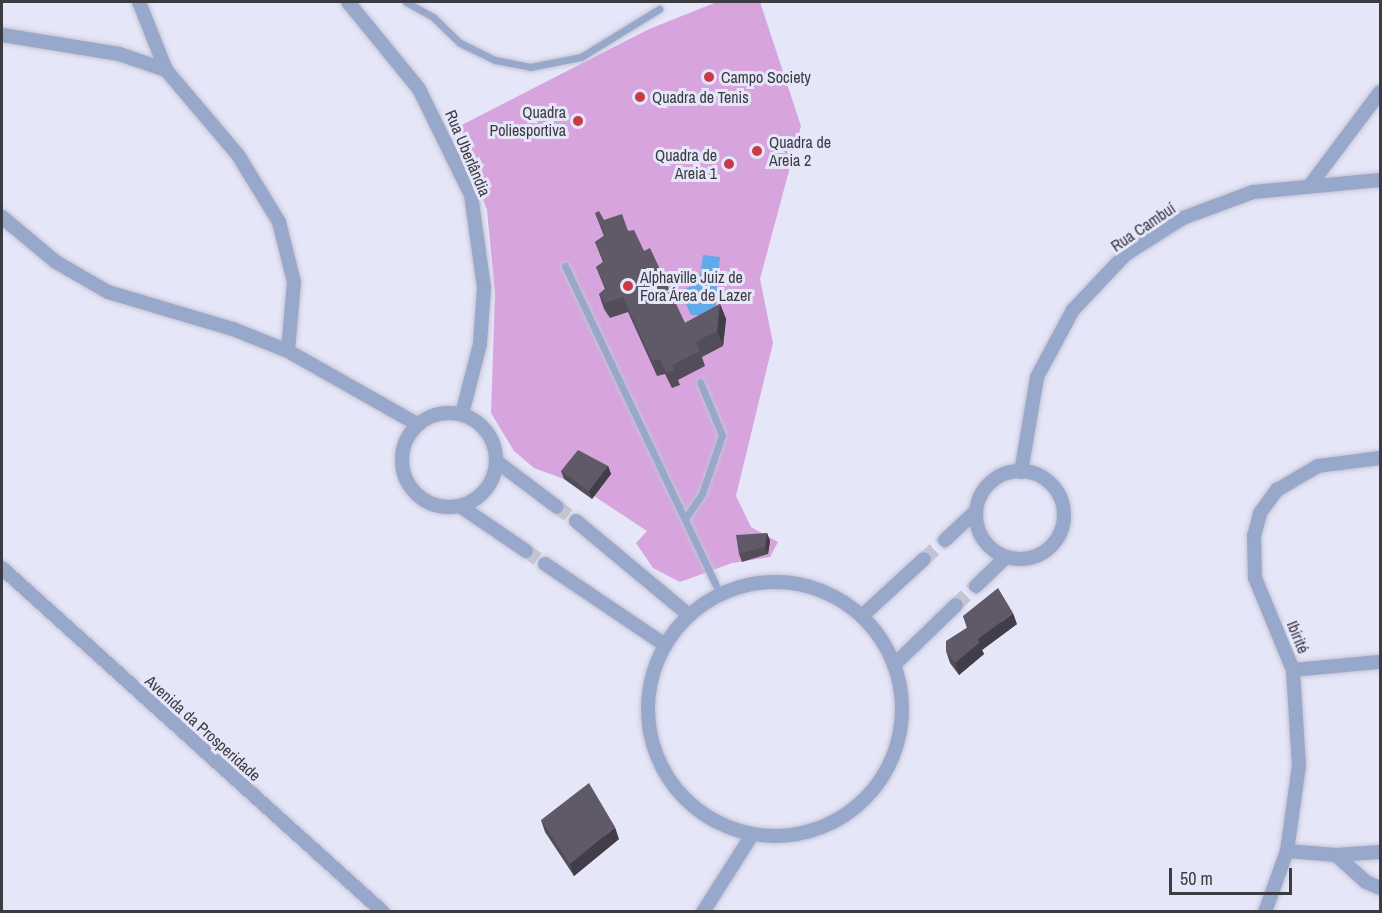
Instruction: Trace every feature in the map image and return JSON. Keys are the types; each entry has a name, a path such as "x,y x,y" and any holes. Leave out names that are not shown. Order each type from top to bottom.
{"street":[{"path":"140,2 166,70 238,155 279,222 294,282 288,351"},
{"name":"Rua Uberlândia","path":"348,2 419,88 471,195 484,288 480,344 462,414"},
{"path":"2,35 119,54 166,70"},
{"path":"1311,184 1380,92"},
{"name":"Rua Cambuí","path":"1021,472 1037,377 1073,310 1126,254 1184,218 1253,192 1311,184 1380,180"},
{"path":"2,217 56,262 108,292 234,329 288,351 417,424"},
{"path":"460,507 486,490 496,461 487,431 462,414 446,412 417,424 401,451 406,482 428,504 460,507 525,551"},
{"name":"Ibirité","path":"1265,912 1287,851 1299,765 1293,670 1255,578 1254,536 1260,513 1277,490 1318,466 1380,458"},
{"path":"496,461 557,507"},
{"path":"945,540 976,511 989,484 1001,476 1021,472 1043,477 1054,486 1065,513 1063,527 1047,550 1035,557 1006,557 983,539 976,511"},
{"path":"576,521 688,615"},
{"path":"976,586 1006,557"},
{"path":"862,616 924,559"},
{"path":"545,564 665,645"},
{"name":"Avenida da Prosperidade","path":"2,568 383,912"},
{"path":"756,583 794,583 831,595 862,616 881,639 894,665 902,702 898,740 884,775 859,804 827,825 790,835 752,835 713,821 681,796 658,763 647,723 650,683 665,645 688,615 720,594 756,583"},
{"path":"894,665 956,605"},
{"path":"1293,670 1380,662"},
{"path":"703,912 752,835"},
{"path":"1287,851 1336,855 1380,852"},
{"path":"1336,855 1366,882 1380,888"}],"lane":[{"path":"406,2 433,17 460,43 495,60 530,67 581,57 659,9"},
{"path":"565,266 720,594"},
{"path":"685,519 702,494 722,435 700,382"}],"shaded area":[{"name":"Alphaville Juiz de Fora Área de Lazer","path":"717,2 760,2 801,126 760,279 773,343 736,496 751,527 778,542 770,557 732,563 680,582 653,568 636,543 647,531 594,496 611,474 564,479 534,468 514,451 491,413 495,293 487,210 456,128 649,29"}],"water":[{"path":"703,255 720,257 715,316 691,315 680,291 699,283"}],"building":[{"path":"599,211 604,220 622,214 628,231 634,230 644,251 650,248 685,323 720,304 717,331 696,342 700,351 672,365 674,370 666,373 660,359 652,361 623,297 605,303 599,294 606,288 596,267 604,262 595,242 605,235 595,213"},
{"path":"578,450 608,466 589,491 561,471"},
{"path":"767,533 765,547 739,554 736,535"},
{"path":"998,588 1013,613 978,639 979,643 955,663 946,651 946,641 968,627 963,616"},
{"path":"589,783 615,827 570,864 541,820"}],"tunnel":[{"path":"557,507 576,521"},
{"path":"924,559 945,540"},
{"path":"526,551 545,564"},
{"path":"956,605 976,586"}],"place":[{"name":"Campo Society","path":"709,77"},
{"name":"Quadra de Tenis","path":"640,97"},
{"name":"Quadra Poliesportiva","path":"578,121"},
{"name":"Quadra de Areia 2","path":"757,151"},
{"name":"Quadra de Areia 1","path":"729,164"},
{"name":"Alphaville Juiz de Fora Área de Lazer","path":"628,286"}]}
